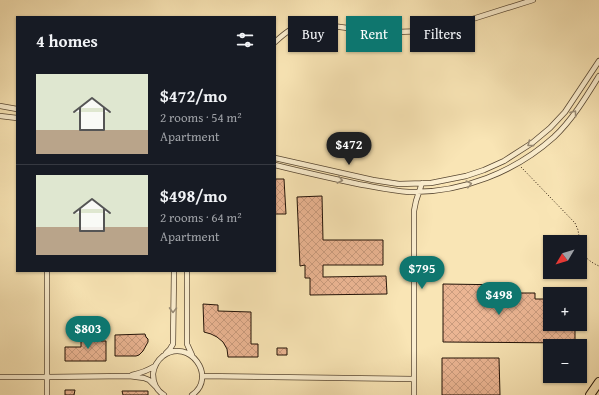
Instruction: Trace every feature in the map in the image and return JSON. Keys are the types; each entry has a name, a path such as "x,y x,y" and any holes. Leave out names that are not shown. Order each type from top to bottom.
{"highway":[{"path":"590,395 599,382"}],"street":[{"path":"276,41 296,26 304,23 323,24 378,32 428,31 470,20 529,1"},
{"path":"276,158 373,180 399,184 422,184 466,176 498,164 513,156 550,128 565,112 599,61"},
{"path":"276,165 325,177 407,192 441,190 475,182 494,175 518,162 554,136 570,119 599,76"},
{"path":"0,106 16,109"},
{"path":"0,116 16,118"},
{"path":"414,395 414,211 418,192 422,184"},
{"path":"47,272 47,395"},
{"path":"156,387 153,379 156,365 170,350 173,344 174,272"},
{"path":"187,272 187,344 202,370 201,383 196,392 192,395"},
{"path":"166,354 179,351 192,355"},
{"path":"129,376 144,373 156,365"},
{"path":"0,377 129,376 149,380 160,393 164,395"},
{"path":"202,376 414,378"}],"path":[{"path":"518,162 534,181 575,223 579,235"},
{"path":"587,258 599,266"}],"building":[{"path":"276,179 284,179 286,214 276,214"},
{"path":"322,196 323,240 383,240 383,265 323,265 323,277 386,276 387,294 310,295 310,278 305,278 305,265 300,266 297,197"},
{"path":"443,284 512,285 512,293 535,293 535,299 543,299 543,331 575,331 575,339 543,339 543,343 443,342"},
{"path":"203,304 218,305 218,311 251,312 251,344 258,344 258,357 228,357 227,349 223,342 217,337 204,332"},
{"path":"81,334 101,334 101,341 106,341 106,361 65,361 65,347 81,347"},
{"path":"145,334 148,342 139,355 115,356 115,335"},
{"path":"277,348 287,348 287,355 277,355"},
{"path":"442,358 499,358 500,395 442,395"},
{"path":"65,390 75,390 74,395 65,395"},
{"path":"122,391 148,391 148,395 123,395"}]}
